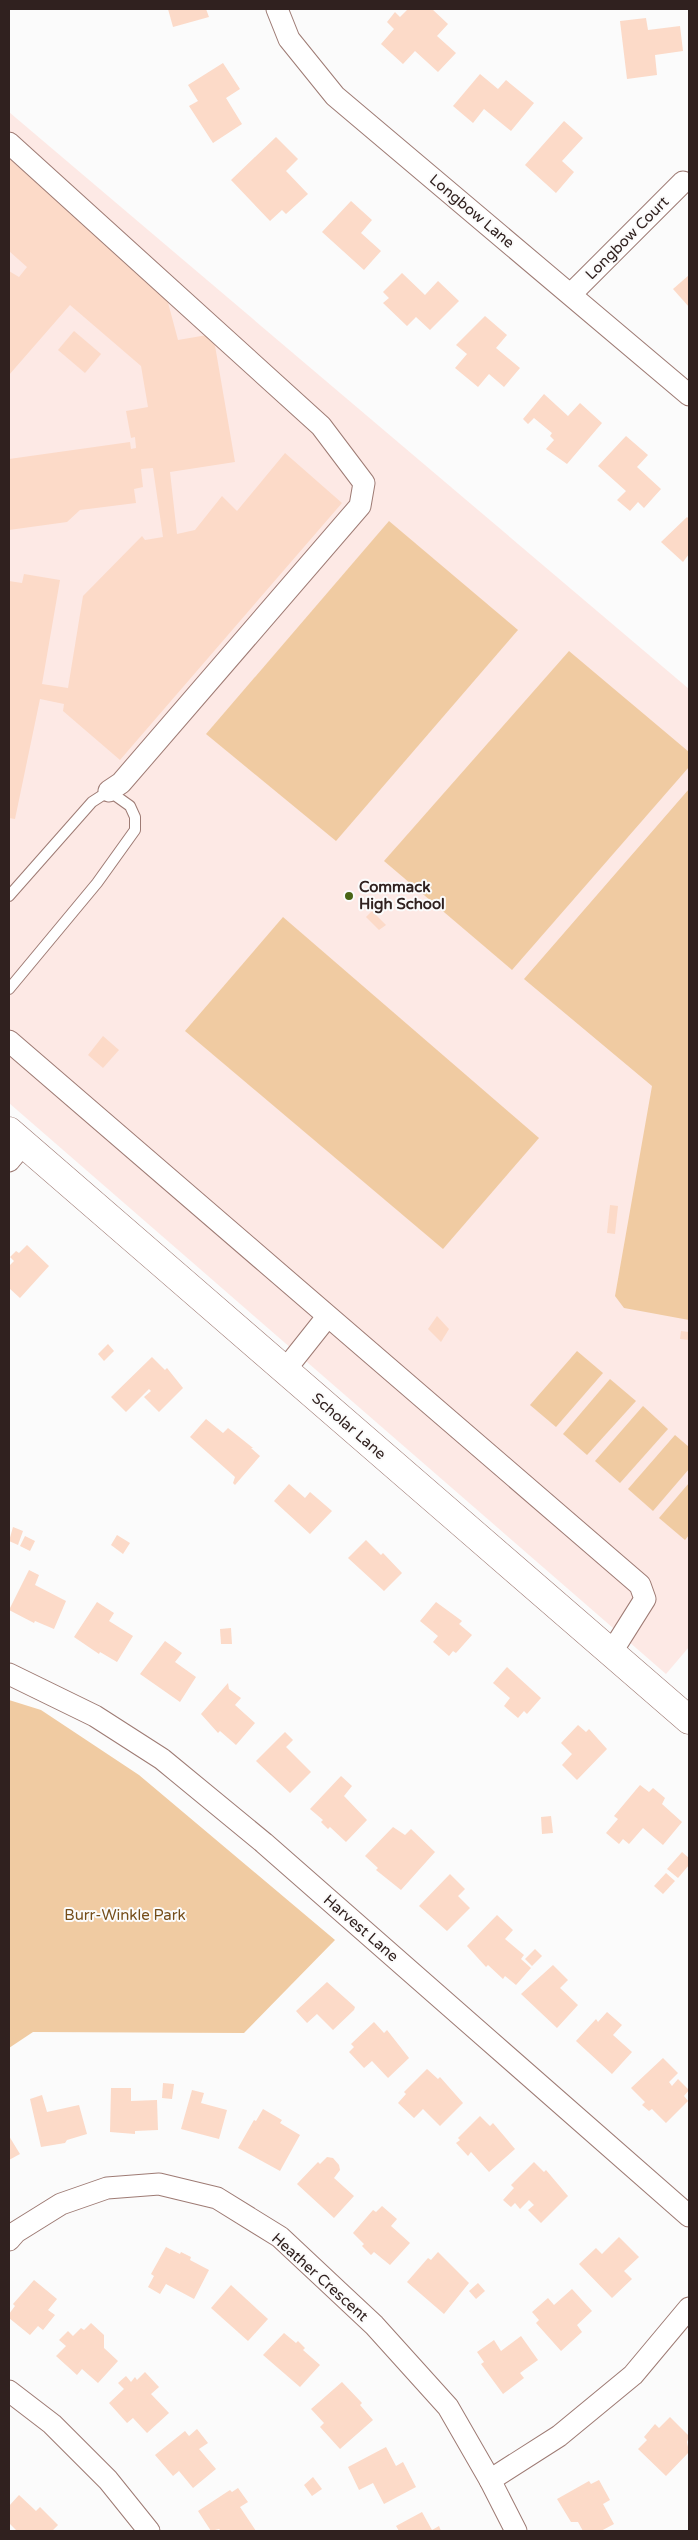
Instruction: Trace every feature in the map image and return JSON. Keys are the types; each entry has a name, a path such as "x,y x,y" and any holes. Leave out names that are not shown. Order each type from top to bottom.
{"street":[{"name":"Longbow Lane","path":"277,9 289,39 335,96 689,395"},
{"path":"9,143 321,426 364,483 360,506 121,783 109,791"},
{"name":"Longbow Court","path":"571,294 683,182"},
{"path":"9,1041 327,1318 640,1585 645,1599 612,1653"},
{"name":"Scholar Lane","path":"14,1145 285,1370 689,1720"},
{"path":"285,1370 327,1318"},
{"name":"Harvest Lane","path":"9,1674 95,1716 162,1759 279,1856 689,2216"},
{"name":"Heather Crescent","path":"9,2240 16,2232 61,2204 107,2188 159,2184 217,2198 280,2237 374,2325 448,2407 490,2480 516,2531"},
{"path":"490,2480 559,2436 633,2375 689,2308"},
{"path":"9,2391 52,2424 108,2480 148,2531"}],"lane":[{"path":"9,896 92,802 109,791 130,806 135,817 135,830 97,883 9,989"}],"shaded area":[{"name":"Commack High School","path":"9,112 689,689 689,1647 666,1674 9,1103"}],"green space":[{"path":"389,521 518,630 336,841 206,734"},
{"path":"569,651 689,752 689,767 512,970 384,861"},
{"path":"689,789 689,1320 624,1308 615,1296 652,1086 524,979"},
{"path":"283,917 539,1138 443,1249 185,1031"},
{"path":"577,1351 603,1373 556,1427 530,1405"},
{"path":"610,1379 636,1401 587,1455 563,1434"},
{"path":"643,1406 668,1429 620,1483 595,1461"},
{"path":"675,1435 689,1447 689,1469 653,1511 628,1489"},
{"path":"689,1483 689,1535 685,1540 659,1518"},
{"name":"Burr-Winkle Park","path":"9,1700 41,1710 139,1775 335,1940 244,2033 33,2032 9,2048"}],"building":[{"path":"168,9 206,9 209,17 173,27"},
{"path":"408,9 432,9 448,24 437,36 456,53 438,72 415,51 403,64 381,44 394,29 387,22 395,12 400,17"},
{"path":"646,18 648,30 680,26 683,51 655,55 657,75 627,79 620,21"},
{"path":"223,63 240,89 226,98 242,124 213,143 189,106 198,101 188,85"},
{"path":"480,74 498,89 506,80 534,103 511,131 484,109 473,123 453,106"},
{"path":"564,121 583,138 562,161 574,172 556,193 525,165"},
{"path":"276,137 298,159 286,171 308,194 286,214 282,210 270,221 231,180"},
{"path":"9,158 166,295 178,340 213,334 235,462 170,472 177,534 195,530 222,496 237,511 285,453 342,503 120,760 63,711 64,704 40,699 15,819 9,818 9,581 22,583 24,574 60,580 42,684 68,688 83,596 142,536 145,540 163,537 153,468 141,469 143,487 134,489 136,503 80,510 67,522 9,530 9,459 130,442 131,449 136,448 135,437 131,438 126,411 148,407 141,366 70,305 9,375 9,271 19,277 27,267 9,251"},
{"path":"351,201 372,220 361,233 381,251 364,270 322,232"},
{"path":"402,273 425,295 438,281 459,301 430,330 416,317 407,326 383,303 389,298 383,292"},
{"path":"689,275 689,307 673,289"},
{"path":"485,316 507,335 496,348 520,368 504,387 489,374 478,387 455,368 467,354 456,345"},
{"path":"74,331 101,354 85,373 58,350"},
{"path":"544,394 568,416 580,403 602,423 567,464 546,449 554,440 550,436 552,433 534,418 528,424 523,419"},
{"path":"626,436 648,455 637,467 661,489 644,508 638,502 630,511 617,500 626,491 598,466"},
{"path":"687,517 689,519 689,554 683,562 661,542"},
{"path":"372,911 386,925 379,930 366,917"},
{"path":"103,1036 119,1050 103,1068 88,1055"},
{"path":"610,1205 618,1206 615,1234 607,1233"},
{"path":"27,1245 49,1266 20,1298 9,1288 9,1266 14,1261 10,1257 16,1251 19,1253"},
{"path":"437,1316 449,1329 441,1342 428,1329"},
{"path":"681,1331 689,1332 689,1340 680,1339"},
{"path":"108,1344 114,1351 104,1361 98,1354"},
{"path":"152,1357 165,1370 167,1368 183,1388 159,1412 144,1397 151,1391 149,1389 126,1412 111,1397"},
{"path":"206,1419 223,1433 228,1428 260,1456 235,1485 233,1483 235,1477 190,1437"},
{"path":"289,1484 305,1498 310,1492 332,1511 310,1534 274,1501"},
{"path":"13,1527 23,1531 18,1545 9,1541"},
{"path":"117,1535 130,1543 123,1554 111,1545"},
{"path":"25,1536 35,1541 30,1551 20,1546"},
{"path":"366,1540 381,1555 383,1553 402,1573 384,1591 348,1558"},
{"path":"29,1570 39,1575 35,1585 66,1601 54,1629 35,1621 34,1623 9,1610"},
{"path":"97,1602 114,1613 109,1621 133,1636 117,1662 100,1652 99,1654 74,1637"},
{"path":"436,1602 462,1621 459,1624 472,1635 456,1653 453,1651 449,1656 433,1642 438,1636 420,1621"},
{"path":"231,1628 232,1644 221,1644 220,1629"},
{"path":"165,1641 182,1653 175,1662 196,1677 180,1702 140,1674"},
{"path":"507,1667 541,1698 527,1714 524,1711 518,1718 504,1706 510,1698 493,1683"},
{"path":"228,1683 229,1689 241,1698 235,1705 255,1723 236,1745 220,1731 218,1733 201,1714"},
{"path":"578,1725 586,1732 589,1729 607,1749 577,1780 562,1765 572,1754 561,1743"},
{"path":"285,1732 293,1740 286,1747 311,1772 290,1793 256,1761"},
{"path":"341,1776 352,1786 344,1796 367,1820 346,1842 330,1827 328,1829 321,1822 323,1820 310,1809"},
{"path":"640,1785 649,1792 653,1788 665,1798 662,1804 682,1822 663,1845 643,1828 629,1844 623,1839 619,1844 606,1833 618,1819 614,1816"},
{"path":"551,1816 553,1833 542,1834 541,1817"},
{"path":"393,1827 405,1835 411,1829 435,1852 401,1890 376,1870 378,1868 365,1856"},
{"path":"682,1852 689,1858 689,1865 678,1878 667,1869"},
{"path":"666,1873 675,1881 663,1894 654,1886"},
{"path":"450,1874 465,1889 458,1896 470,1908 447,1931 419,1906"},
{"path":"497,1915 513,1930 505,1939 524,1955 521,1959 531,1968 516,1985 505,1976 503,1979 488,1965 486,1967 467,1946"},
{"path":"535,1949 542,1956 532,1966 525,1959"},
{"path":"553,1965 568,1980 560,1988 578,2005 557,2028 521,1994"},
{"path":"327,1982 355,2007 333,2030 317,2014 307,2023 296,2011"},
{"path":"607,2012 622,2025 613,2035 632,2052 612,2074 576,2041 596,2019 598,2022"},
{"path":"374,2022 384,2033 387,2030 409,2058 388,2078 372,2061 364,2068 349,2052 354,2047 351,2044"},
{"path":"663,2058 678,2073 669,2082 672,2086 678,2079 689,2090 684,2096 688,2101 666,2123 652,2109 649,2111 642,2105 645,2102 631,2088"},
{"path":"427,2069 438,2079 440,2077 463,2103 440,2126 423,2109 414,2118 398,2103 406,2094 404,2092"},
{"path":"163,2083 174,2084 172,2099 162,2098"},
{"path":"111,2088 131,2088 131,2101 157,2100 158,2130 135,2131 135,2134 110,2132"},
{"path":"192,2090 204,2093 201,2103 227,2110 219,2139 181,2129"},
{"path":"42,2095 47,2112 79,2105 87,2134 67,2140 65,2143 41,2147 30,2099"},
{"path":"263,2109 282,2120 280,2123 300,2135 280,2171 238,2148 254,2120 256,2121"},
{"path":"480,2116 490,2126 493,2123 515,2149 489,2172 471,2152 468,2156 456,2143 460,2140 458,2138"},
{"path":"9,2136 20,2154 9,2160"},
{"path":"327,2157 333,2158 339,2165 340,2170 334,2178 354,2196 334,2218 297,2184 318,2162 320,2164"},
{"path":"534,2162 544,2172 546,2170 568,2196 541,2223 528,2210 534,2205 529,2200 520,2209 515,2203 511,2207 503,2200 514,2188 511,2185"},
{"path":"382,2206 397,2219 391,2226 410,2243 390,2265 374,2252 371,2255 362,2246 364,2244 353,2233 373,2210 376,2212"},
{"path":"619,2237 639,2257 624,2271 632,2279 612,2298 579,2264 596,2248 602,2254"},
{"path":"166,2247 191,2257 190,2260 209,2270 194,2299 166,2284 160,2294 148,2287 154,2276 151,2274"},
{"path":"438,2252 469,2283 444,2314 407,2282 428,2258 431,2260"},
{"path":"34,2280 57,2299 48,2310 55,2315 43,2330 38,2326 30,2335 9,2318 9,2314 15,2306 13,2304"},
{"path":"478,2283 485,2291 476,2299 469,2291"},
{"path":"231,2285 268,2319 248,2341 211,2308"},
{"path":"572,2289 592,2311 577,2325 582,2332 561,2351 536,2323 539,2320 532,2312 548,2298 554,2305"},
{"path":"91,2323 104,2335 104,2348 118,2361 98,2383 82,2369 77,2375 56,2356 66,2346 59,2340 68,2331 73,2336 81,2328 84,2330"},
{"path":"284,2333 296,2343 298,2341 305,2348 303,2350 320,2365 300,2387 263,2355"},
{"path":"521,2336 538,2360 520,2373 524,2378 503,2394 481,2364 484,2362 477,2352 494,2340 501,2351"},
{"path":"145,2372 159,2387 151,2394 169,2413 147,2433 133,2418 127,2423 109,2403 124,2389 118,2383 126,2376 131,2382 135,2377 137,2380"},
{"path":"342,2382 362,2403 360,2405 373,2420 340,2449 320,2427 324,2423 311,2409"},
{"path":"670,2417 689,2436 687,2442 689,2452 666,2476 638,2449 647,2440 644,2437 655,2424 659,2428"},
{"path":"197,2429 208,2443 199,2449 216,2469 193,2488 179,2471 173,2476 155,2455 185,2431 189,2436"},
{"path":"386,2447 396,2466 403,2462 416,2487 384,2504 373,2483 359,2490 348,2467"},
{"path":"313,2477 322,2489 312,2496 304,2485"},
{"path":"599,2480 610,2500 603,2504 614,2524 601,2531 583,2531 578,2522 571,2522 557,2499 589,2481 591,2484"},
{"path":"238,2488 248,2502 240,2507 256,2531 221,2531 219,2529 211,2531 198,2511 230,2490 232,2492"},
{"path":"19,2495 36,2511 40,2507 58,2525 52,2531 17,2531 9,2523 9,2506"},
{"path":"422,2512 432,2530 439,2526 441,2531 399,2531 396,2526"}],"place":[{"name":"Commack High School","path":"349,896"}]}
